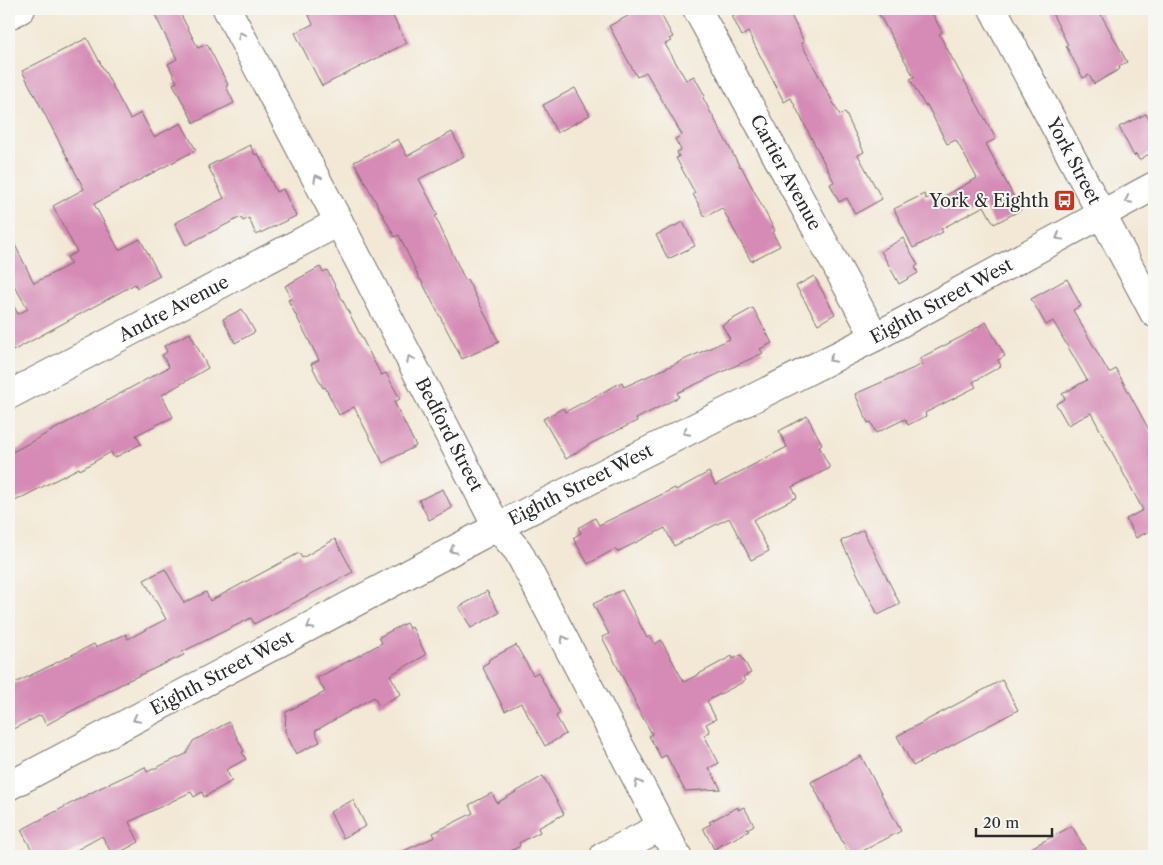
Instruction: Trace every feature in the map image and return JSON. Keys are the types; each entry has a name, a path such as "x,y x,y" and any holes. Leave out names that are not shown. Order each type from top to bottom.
{"street":[{"path":"9,15 20,9"},
{"name":"Bedford Street","path":"227,9 496,527 518,551 677,856"},
{"name":"Cartier Avenue","path":"697,9 875,337"},
{"name":"York Street","path":"993,9 1154,313"},
{"name":"Eighth Street West","path":"9,786 496,527 875,337 1154,186"},
{"name":"Andre Avenue","path":"9,395 339,222"},
{"path":"604,856 661,827"}],"building":[{"path":"152,9 178,9 198,48 207,44 228,85 226,86 234,103 194,123 173,84 177,82 168,64 177,59"},
{"path":"306,9 389,9 407,43 322,86 295,33 313,24"},
{"path":"641,9 658,9 673,37 669,39 671,41 665,44 686,80 694,76 705,96 703,98 775,231 772,232 780,246 751,261 722,208 705,217 693,194 695,193 676,158 679,157 677,152 681,150 675,139 682,135 646,72 637,77 609,26"},
{"path":"745,9 788,9 804,42 801,43 840,115 845,112 864,152 858,155 882,199 855,214 847,198 839,202 830,184 834,182 791,98 784,102 748,32 742,36 732,16"},
{"path":"876,9 930,9 942,32 939,34 996,139 986,144 1021,210 994,224 984,206 941,229 943,232 913,248 894,209 924,194 926,199 938,193 941,198 977,178 956,140 947,144 927,105 925,106 910,79 914,77"},
{"path":"1050,9 1098,9 1127,62 1119,67 1120,69 1094,84 1089,75 1083,78 1066,46 1068,45"},
{"path":"87,38 130,119 141,113 154,137 181,123 196,150 94,204 119,250 140,239 160,276 137,288 135,284 9,353 9,297 18,314 28,309 9,277 9,233 34,283 71,264 67,257 77,252 53,206 84,189 22,71"},
{"path":"575,88 590,115 557,133 543,105"},
{"path":"1146,114 1154,129 1154,151 1139,160 1136,154 1134,156 1119,127"},
{"path":"452,132 464,156 419,179 438,215 435,216 465,280 467,279 499,342 462,359 420,280 399,235 395,237 354,162 398,139 407,156"},
{"path":"250,145 255,155 258,153 276,192 283,189 296,216 256,235 249,218 243,221 241,217 186,245 175,223 224,198 208,166"},
{"path":"683,222 695,246 668,259 656,235"},
{"path":"903,238 918,265 915,267 918,273 899,284 881,251"},
{"path":"320,267 323,272 327,270 381,375 386,373 400,399 394,402 416,446 383,463 354,407 339,415 325,387 323,388 311,364 319,360 288,300 292,299 285,286"},
{"path":"814,276 835,314 818,324 796,286"},
{"path":"1067,279 1081,306 1073,310 1109,373 1116,369 1154,439 1154,532 1153,529 1136,538 1126,519 1143,510 1091,413 1068,425 1056,404 1065,399 1062,394 1087,380 1053,321 1046,325 1031,299"},
{"path":"753,308 772,343 760,349 763,353 677,393 679,397 636,419 637,421 590,444 566,459 543,419 563,408 565,412 622,382 624,387 730,339 722,325"},
{"path":"242,309 255,332 235,343 223,319"},
{"path":"986,322 1005,356 998,360 1001,366 973,382 976,387 925,413 926,416 908,425 905,419 876,433 871,422 868,423 855,394 923,364 920,358"},
{"path":"190,333 208,368 162,395 173,417 136,435 141,444 114,458 111,452 80,470 79,468 9,504 9,454 169,367 162,355 167,352 164,346"},
{"path":"807,416 822,444 819,446 830,468 792,487 797,497 753,520 769,551 751,560 729,518 674,546 665,528 617,552 615,549 588,564 573,538 581,533 578,528 595,518 599,525 675,488 676,490 709,472 715,485 787,447 779,431"},
{"path":"443,489 452,508 429,520 419,500"},
{"path":"863,530 900,604 878,615 841,541"},
{"path":"335,539 353,572 254,624 251,618 182,652 184,655 129,680 46,725 41,715 9,731 9,686 94,644 96,647 126,634 128,639 166,619 144,580 165,569 184,603 206,592 210,601 299,553 302,558"},
{"path":"622,590 647,638 650,636 655,644 661,640 684,682 732,656 733,659 741,655 751,673 743,677 745,681 707,701 716,719 706,724 710,732 704,735 719,763 709,768 721,789 685,791 666,755 661,758 649,736 652,734 602,637 609,634 593,604"},
{"path":"487,591 499,613 471,628 459,607"},
{"path":"406,623 409,629 412,627 426,655 390,675 401,694 379,706 374,697 315,731 320,742 296,754 285,731 286,712 325,692 317,678 382,643 379,637"},
{"path":"516,645 533,675 538,672 560,713 556,716 566,734 545,746 521,703 505,711 482,666 489,662 488,660"},
{"path":"1002,680 1018,710 913,766 897,736"},
{"path":"229,722 244,751 242,752 246,759 226,770 232,781 204,797 202,792 194,797 191,792 129,822 139,842 113,856 102,836 66,856 35,856 21,830 100,788 145,767 147,772 186,754 193,741"},
{"path":"861,756 901,831 850,856 811,782"},
{"path":"543,776 564,814 538,828 540,832 519,843 520,846 502,856 392,856 435,837 433,833 473,813 469,805 492,793 497,803"},
{"path":"353,800 366,826 343,838 330,812"},
{"path":"738,807 738,810 744,807 754,825 747,829 749,831 714,849 703,828 711,824 709,822"},
{"path":"1072,826 1089,856 1016,856"}],"place":[{"name":"York & Eighth","path":"1065,201"}]}
